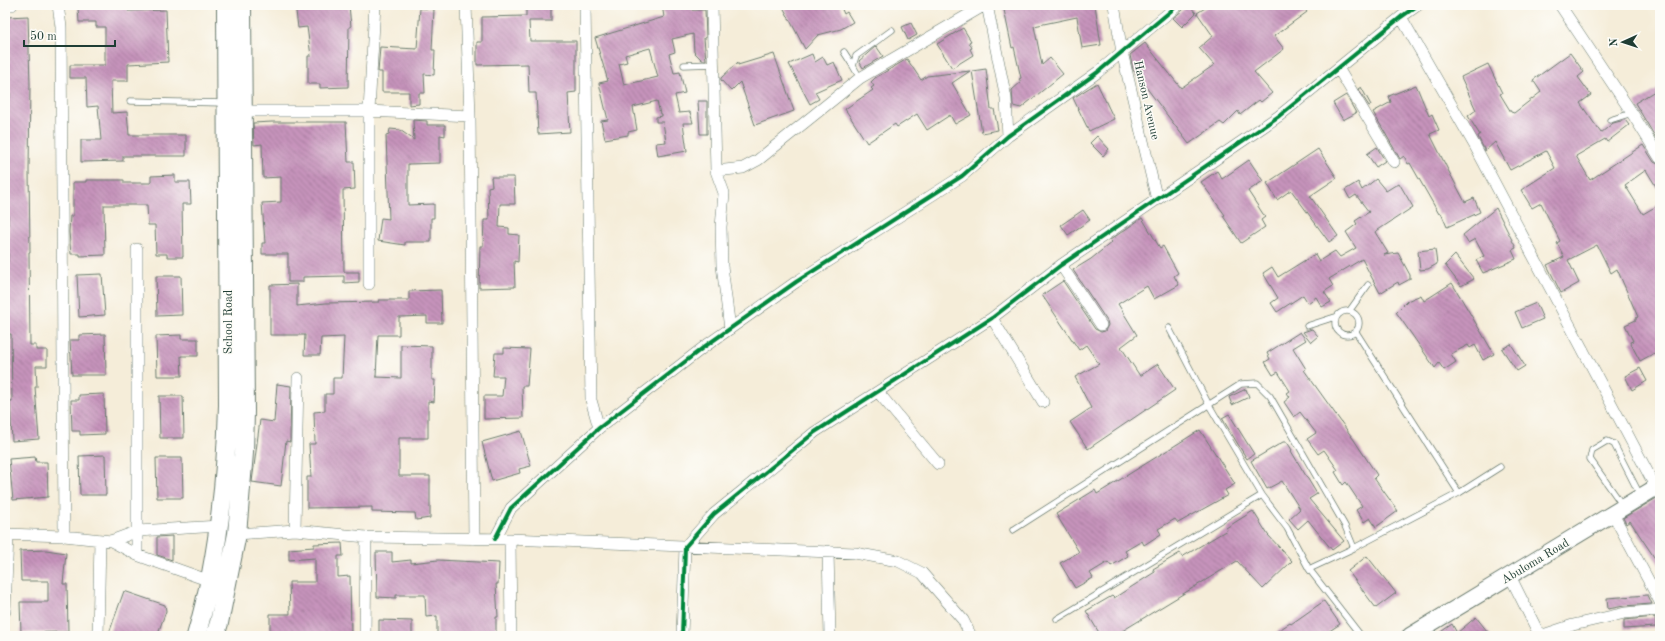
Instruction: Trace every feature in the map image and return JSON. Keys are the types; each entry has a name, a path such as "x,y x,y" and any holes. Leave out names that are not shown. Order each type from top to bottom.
{"main road":[{"name":"School Road","path":"196,636 210,581 219,526 226,466 228,405 226,5"},
{"name":"School Road","path":"215,636 237,534 244,453 242,5"}],"street":[{"path":"5,5 12,5"},
{"path":"369,284 369,111 375,5"},
{"path":"466,5 470,116 474,539"},
{"path":"585,5 591,400 599,428"},
{"path":"712,5 716,170 724,193 721,228 722,266 730,329"},
{"path":"716,170 743,168 758,160 860,78 986,5 1006,98 1008,136"},
{"name":"Hanson Avenue","path":"1114,5 1122,52 1158,200"},
{"path":"495,539 511,508 599,428 730,329 796,282 962,176 1008,136 1098,72 1178,5"},
{"path":"682,636 685,547 714,514 815,432 992,318 1061,265 1158,200 1278,116 1418,5"},
{"path":"1560,5 1660,158"},
{"path":"55,7 61,27 64,536"},
{"path":"1401,17 1475,146 1658,486"},
{"path":"1338,68 1394,162"},
{"path":"243,111 369,111 470,116"},
{"path":"137,249 137,555"},
{"path":"1061,265 1100,325"},
{"path":"992,318 1043,402"},
{"path":"295,530 298,378"},
{"path":"878,392 938,464"},
{"name":"Abuloma Road","path":"1410,636 1619,511 1658,486"},
{"path":"1619,511 1660,602"},
{"path":"105,540 138,531 219,526"},
{"path":"237,534 295,530 366,537 510,539 855,553 898,561 922,573 963,620 971,636"},
{"path":"5,611 6,534 64,536 105,540 137,555 210,581"},
{"path":"365,636 366,537"},
{"path":"510,539 511,636"},
{"path":"98,636 105,540"},
{"path":"828,551 830,636"},
{"path":"1510,576 1537,630 1543,635 1573,625 1625,613 1660,610"}],"lane":[{"path":"853,66 856,56 892,30"},
{"path":"844,52 860,78"},
{"path":"684,65 713,64"},
{"path":"130,101 227,103"},
{"path":"1610,120 1632,113"},
{"path":"1350,310 1368,285"},
{"path":"1307,326 1335,318 1342,311 1350,310 1358,315 1360,324 1356,332 1348,336 1340,334 1335,326 1335,318"},
{"path":"1169,328 1209,405 1262,495 1287,528 1309,569 1361,636"},
{"path":"1356,332 1459,493"},
{"path":"1013,530 1241,384 1257,383 1270,396 1345,526 1354,548"},
{"path":"1619,511 1590,459 1592,450 1606,441 1614,444 1641,497"},
{"path":"1309,569 1354,548 1459,493 1500,467"},
{"path":"1057,619 1262,495"}],"building":[{"path":"349,5 351,27 349,27 348,87 320,88 320,84 308,84 308,56 311,56 307,27 298,28 296,11 324,9 324,6"},
{"path":"526,5 551,5 551,21 529,21 530,41 576,41 576,92 568,93 570,132 538,134 536,93 529,93 528,64 477,65 477,42 482,42 482,17 526,16"},
{"path":"662,5 691,5 692,10 705,10 706,38 704,38 706,60 702,60 694,52 693,34 672,39 675,52 669,54 674,73 680,72 685,93 675,95 679,113 690,112 693,123 683,123 687,151 658,156 656,143 666,142 663,122 656,122 656,117 662,116 662,114 660,114 657,101 633,107 637,130 628,132 628,135 605,139 601,121 608,120 599,83 608,81 595,38 664,17","holes":["650,48 658,77 624,85 619,64 627,62 625,55"]},
{"path":"782,5 840,5 844,14 847,12 853,22 841,29 818,35 805,49"},
{"path":"1003,5 1095,5 1101,45 1082,48 1077,17 1034,26 1042,65 1050,58 1063,74 1021,108 1013,106 1012,90 1021,82 1019,79 1021,78 1014,47 1012,48"},
{"path":"1185,5 1189,5 1196,13 1182,27 1173,18 1183,10"},
{"path":"1210,5 1302,5 1307,12 1274,36 1284,49 1254,72 1272,93 1261,102 1259,100 1240,115 1238,111 1224,125 1220,122 1189,144 1133,70 1130,55 1145,43 1181,88 1214,65 1199,48 1213,36 1197,13"},
{"path":"78,8 127,8 128,11 166,10 168,62 128,64 128,81 111,81 112,113 127,112 129,135 186,135 186,156 123,156 123,161 81,162 81,140 101,140 98,106 87,107 86,78 70,78 70,65 105,65 105,27 96,27 96,22 79,22"},
{"path":"420,8 434,9 432,50 435,50 434,75 424,74 425,93 419,93 419,104 409,105 409,92 382,92 382,72 378,72 380,47 417,49"},
{"path":"28,16 30,84 30,345 36,345 36,350 47,350 47,366 36,366 37,387 35,387 39,439 12,441 10,401 12,401 11,334 8,334 7,262 8,98 10,98 7,17"},
{"path":"911,23 917,35 908,40 902,27"},
{"path":"963,28 971,41 969,42 972,48 970,49 973,55 952,68 937,44"},
{"path":"876,46 883,56 863,68 859,61"},
{"path":"1570,53 1584,72 1578,77 1591,95 1580,103 1601,133 1613,123 1625,120 1629,125 1607,142 1605,139 1576,156 1590,180 1643,145 1654,162 1660,165 1660,193 1646,170 1625,185 1643,214 1660,204 1660,350 1640,361 1630,342 1633,341 1625,325 1636,320 1638,317 1617,269 1611,273 1597,245 1568,260 1579,283 1561,293 1547,265 1564,257 1557,243 1560,241 1541,203 1532,208 1521,190 1555,168 1546,151 1510,170 1495,142 1485,151 1478,136 1480,135 1468,116 1476,110 1461,77 1488,64 1502,93 1500,94 1511,112 1514,113 1541,92 1533,80"},
{"path":"774,54 794,111 755,125 740,82 731,91 721,80 721,78 738,62 738,65"},
{"path":"812,54 815,62 823,57 827,65 834,62 842,80 815,92 819,99 810,104 789,64"},
{"path":"907,59 921,80 927,76 970,71 952,83 971,115 955,124 950,115 927,130 917,114 897,127 895,124 867,143 845,109 873,90 871,88 874,86 871,82 875,78"},
{"path":"986,69 991,109 994,109 998,130 982,133 972,71"},
{"path":"1097,83 1114,119 1089,131 1073,98"},
{"path":"1416,85 1429,116 1432,114 1439,130 1430,134 1448,170 1465,202 1474,198 1480,212 1447,227 1441,213 1439,214 1410,163 1408,164 1404,156 1400,159 1373,112 1391,102 1389,96"},
{"path":"1361,87 1371,105 1369,106 1358,89"},
{"path":"1660,88 1660,145 1635,103"},
{"path":"1346,95 1356,113 1343,120 1333,103"},
{"path":"698,101 707,101 707,134 700,134"},
{"path":"413,120 427,121 427,125 445,125 445,136 440,135 440,163 408,164 408,205 434,204 434,218 431,218 431,242 405,242 405,245 378,241 381,218 389,219 386,135 389,134 390,129 400,130 414,140"},
{"path":"346,122 348,162 354,162 355,189 343,190 344,272 359,272 359,282 344,283 344,276 303,277 303,282 288,282 288,254 262,254 262,243 265,243 262,203 281,202 281,177 263,178 262,144 254,145 253,123"},
{"path":"1097,136 1109,149 1103,156 1090,143"},
{"path":"1377,147 1385,161 1376,167 1367,154"},
{"path":"1318,149 1337,178 1310,196 1338,236 1329,242 1291,190 1277,200 1267,183"},
{"path":"1249,160 1263,181 1248,191 1265,217 1261,220 1265,227 1241,243 1223,216 1225,215 1201,182 1217,171 1222,179"},
{"path":"175,175 175,182 190,182 191,204 182,204 183,257 167,257 167,254 156,254 155,225 148,225 147,205 104,205 105,255 80,256 80,254 71,254 69,232 70,216 73,216 73,182 86,182 86,180 124,180 124,183 151,183 151,176"},
{"path":"491,177 514,177 515,204 500,204 499,227 509,228 509,234 519,235 518,262 514,261 515,287 479,288 480,246 483,246 484,220 489,220 488,187 492,186"},
{"path":"1376,179 1386,191 1399,183 1413,207 1375,232 1388,253 1384,255 1398,253 1410,275 1410,279 1399,285 1398,282 1380,293 1362,259 1329,279 1333,286 1324,292 1331,302 1322,307 1316,297 1308,303 1303,295 1277,312 1271,303 1278,298 1263,273 1272,267 1278,277 1315,254 1319,261 1335,251 1340,257 1356,248 1346,232 1357,224 1355,221 1369,212 1356,195 1350,199 1345,190 1358,182 1362,190"},
{"path":"1496,208 1516,248 1512,250 1516,259 1483,273 1476,260 1484,256 1475,239 1468,243 1463,235"},
{"path":"1083,210 1090,220 1068,235 1061,225"},
{"path":"1142,218 1160,248 1163,246 1178,273 1174,276 1179,285 1154,299 1147,286 1118,304 1137,335 1121,347 1140,376 1158,364 1175,390 1088,449 1070,422 1091,408 1075,377 1099,364 1086,345 1079,350 1042,295 1063,281 1095,329 1101,332 1105,331 1108,325 1107,321 1073,270 1091,259 1112,242 1110,240"},
{"path":"1435,249 1437,264 1428,269 1420,270 1418,251"},
{"path":"1455,255 1474,279 1461,286 1445,265"},
{"path":"102,274 105,315 79,317 77,275"},
{"path":"156,276 181,276 182,315 157,316"},
{"path":"1452,283 1494,354 1483,360 1475,345 1470,348 1468,345 1451,354 1456,362 1444,370 1439,363 1435,368 1396,312 1407,301 1421,295 1424,301"},
{"path":"297,284 297,306 326,303 379,302 379,300 409,300 409,291 441,290 442,323 427,323 427,316 399,317 399,335 378,335 376,377 401,378 401,345 432,346 432,380 435,380 434,402 428,401 428,438 399,438 399,476 430,476 430,518 416,520 415,513 372,512 372,507 307,508 307,477 311,477 309,444 315,444 314,412 325,411 325,394 333,394 333,378 342,378 344,337 321,338 320,355 304,355 305,335 270,335 270,285"},
{"path":"1536,303 1543,319 1522,328 1515,312"},
{"path":"1312,329 1318,336 1311,342 1303,332"},
{"path":"1300,332 1306,340 1293,348 1306,369 1304,370 1354,440 1377,475 1374,478 1398,511 1376,527 1370,518 1364,522 1356,510 1362,506 1346,482 1343,485 1335,472 1338,470 1324,450 1318,454 1307,439 1316,433 1300,412 1294,417 1284,402 1290,397 1287,393 1290,391 1278,372 1273,375 1265,362 1270,359 1267,353"},
{"path":"105,334 106,375 72,375 70,340 79,340 79,335"},
{"path":"181,335 181,339 198,339 198,356 181,356 182,376 157,376 156,336"},
{"path":"1511,344 1525,366 1517,371 1502,349"},
{"path":"504,348 530,349 527,386 522,386 523,418 484,419 484,396 502,396 504,376 493,376 495,353 504,353"},
{"path":"1640,368 1647,381 1632,390 1625,376"},
{"path":"277,384 291,386 290,442 286,441 281,486 252,482 260,420 274,422"},
{"path":"1246,389 1249,397 1232,405 1229,397"},
{"path":"104,394 105,434 80,435 80,431 72,431 71,400 79,400 79,395"},
{"path":"159,396 183,396 184,438 160,438"},
{"path":"1229,414 1254,454 1247,459 1222,418"},
{"path":"1200,430 1235,484 1225,490 1228,495 1178,523 1175,519 1158,529 1161,534 1144,545 1142,541 1125,551 1128,556 1111,566 1108,562 1090,573 1093,578 1075,588 1060,563 1079,552 1056,514 1095,490 1097,494"},
{"path":"521,431 531,466 519,469 520,473 492,481 482,442"},
{"path":"1283,442 1287,442 1317,494 1309,499 1344,541 1332,550 1308,520 1298,529 1289,519 1300,509 1282,481 1267,489 1251,461"},
{"path":"105,455 106,495 80,495 79,456"},
{"path":"35,457 36,462 47,462 48,497 13,500 9,459"},
{"path":"156,458 182,458 183,498 157,498"},
{"path":"1660,496 1660,566 1630,521 1626,524 1623,518"},
{"path":"1253,511 1268,535 1292,561 1263,589 1237,561 1114,636 1101,636 1086,611 1112,596 1114,598 1155,572 1153,569 1180,553 1182,557 1227,530 1226,528"},
{"path":"172,536 172,560 157,555 157,537"},
{"path":"342,543 343,556 338,556 338,577 350,576 351,636 270,636 270,614 290,614 289,582 315,582 315,558 289,560 289,549 314,547 314,544"},
{"path":"46,550 66,553 63,584 67,584 68,632 21,633 20,602 48,602 48,581 21,581 20,551"},
{"path":"376,552 392,552 392,562 411,560 411,563 438,560 499,563 498,584 496,584 498,617 496,617 496,636 437,636 437,616 426,617 425,595 396,595 396,598 377,597"},
{"path":"1367,556 1396,593 1376,608 1348,571"},
{"path":"124,591 165,605 166,611 157,636 108,636"},
{"path":"1648,595 1652,604 1608,609 1607,598"},
{"path":"1324,601 1340,624 1328,632 1331,636 1270,636 1290,623 1291,624"},
{"path":"1476,617 1491,636 1435,636 1452,624 1457,633"},
{"path":"1655,617 1656,627 1624,629 1624,620"},
{"path":"379,620 412,621 412,636 379,636"}],"cycle path":[{"path":"495,539 511,508 599,428 704,347 796,282 962,176 1008,136 1098,72 1178,5"},
{"path":"682,636 685,547 714,514 815,432 992,318 1061,265 1279,116 1401,17 1418,5"}]}
